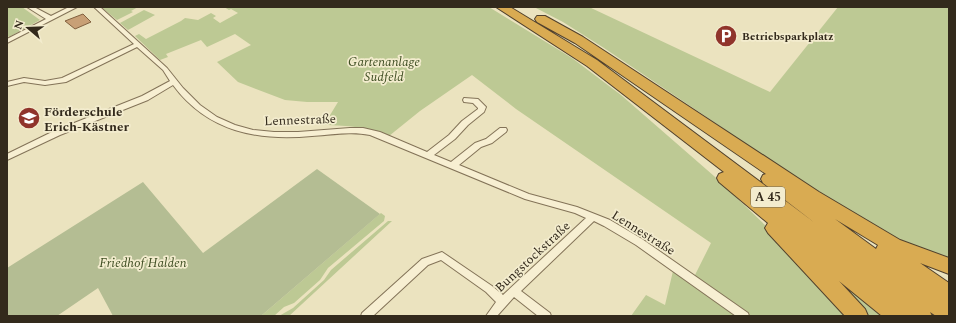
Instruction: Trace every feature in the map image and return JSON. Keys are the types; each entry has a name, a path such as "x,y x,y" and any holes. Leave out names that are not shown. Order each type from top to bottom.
{"highway":[{"name":"A 45","path":"502,7 592,63 922,316"},
{"name":"A 45","path":"521,7 579,40 668,101 826,223 949,314"},
{"path":"612,79 651,115 726,178 897,316"},
{"path":"668,101 813,196 894,245 949,266"},
{"path":"726,178 833,288 858,316"},
{"path":"813,196 949,294"}],"street":[{"path":"30,7 51,19"},
{"path":"7,41 74,7"},
{"name":"Lennestraße","path":"97,7 165,69 173,82 185,96 209,117 224,125 257,134 274,136 348,130 368,131 528,197 576,210 618,229 639,242 744,316"},
{"path":"7,84 24,80 45,83 64,80 138,44"},
{"path":"7,157 57,133 145,98 173,82"},
{"path":"427,156 452,137 460,127 482,110 482,107 474,101 467,100"},
{"path":"452,166 478,145 489,141 503,130"},
{"name":"Bungstockstraße","path":"491,316 503,301 593,217"},
{"path":"366,316 425,262 442,256 484,285 503,301"},
{"path":"514,291 546,316"}],"green space":[{"path":"7,7 22,7 40,20 9,37 7,35"},
{"path":"101,7 138,7 131,11 133,12 117,20"},
{"name":"Gartenanlage Sudfeld","path":"224,7 489,7 572,58 621,95 714,176 792,251 851,316 631,316 646,295 665,305 673,271 691,283 711,243 516,109 472,75 420,111 389,136 357,127 324,125 338,102 285,100 238,82 217,62 251,45 235,34 207,47 201,40 166,54 168,57 160,60 135,36 139,34 146,39 185,18 198,20 211,13 216,16 213,18 220,23 238,13"},
{"path":"534,7 589,7 770,92 838,7 949,7 949,261 912,248 838,210 717,124 604,48 563,22"},
{"path":"144,10 155,15 128,30 120,23"},
{"name":"Friedhof Halden","path":"317,169 380,214 261,316 113,316 98,288 57,316 7,316 7,268 143,182 203,253"},
{"path":"381,213 385,216 384,221 328,268 320,280 294,303 284,307 274,316 261,316"},
{"path":"388,221 392,221 289,316 279,316 293,308 324,280 331,270"},
{"path":"776,224 890,316 867,316"}],"building":[{"path":"83,14 91,22 75,29 65,21"}],"place":[{"name":"Betriebsparkplatz","path":"726,36"},
{"name":"Förderschule Erich-Kästner","path":"29,118"}]}
